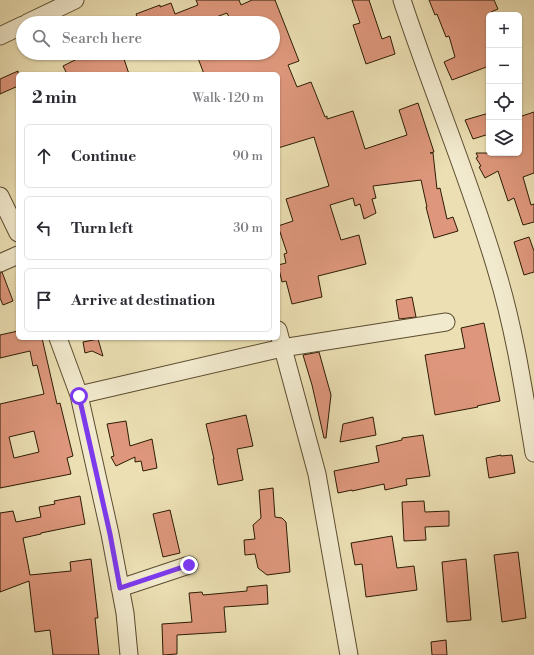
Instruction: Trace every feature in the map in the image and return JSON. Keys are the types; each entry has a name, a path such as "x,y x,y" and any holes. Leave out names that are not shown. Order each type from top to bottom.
{"street":[{"path":"402,0 419,53 478,212 497,273 517,352 534,454"},
{"path":"41,16 72,1"},
{"path":"0,36 16,28"},
{"path":"0,196 16,229"},
{"path":"0,263 16,257"},
{"path":"79,396 282,348 446,322"},
{"path":"280,339 317,474 349,655"},
{"path":"59,340 79,396 110,534 125,613 129,655"},
{"path":"120,588 189,565"}],"building":[{"path":"196,0 239,0 241,5 252,0 275,0 299,61 288,65 297,87 311,82 327,119 353,111 365,149 407,135 399,110 418,103 434,152 430,153 433,153 437,189 440,188 447,219 453,217 458,231 434,238 421,180 373,186 376,198 372,199 376,213 364,219 360,204 355,206 353,198 330,205 341,240 359,235 366,264 318,276 322,297 292,304 286,281 282,282 280,274 280,264 286,263 284,254 287,253 280,232 280,225 293,221 286,199 329,186 314,137 280,147 280,72 203,72 199,60 280,60 280,16 228,16 227,13 219,16 137,16 136,14 160,5 160,7 171,3 175,14 198,5"},
{"path":"352,0 369,0 382,39 390,36 395,54 366,64 353,25 360,23"},
{"path":"429,0 494,0 498,9 491,12 486,12 486,67 452,80 444,62 455,57 449,36 446,37 437,14 435,15"},
{"path":"75,60 124,60 128,72 66,72 63,66"},
{"path":"18,71 16,72 16,87 0,94 0,79"},
{"path":"534,112 534,173 523,177 531,205 534,204 534,222 523,225 514,198 508,201 498,171 485,178 479,167 481,166 476,158 478,157 476,153 486,153 486,156 522,156 522,116"},
{"path":"486,114 486,135 473,139 465,120"},
{"path":"529,237 534,251 534,272 524,275 514,242"},
{"path":"2,272 13,301 3,305 0,298 0,273"},
{"path":"412,297 416,317 399,319 396,300"},
{"path":"484,323 500,401 477,406 478,407 435,415 425,355 465,348 461,328"},
{"path":"16,331 16,340 42,340 57,404 60,403 73,456 67,458 71,474 0,488 0,404 44,394 37,365 33,366 30,351 0,358 0,335","holes":["34,431 39,452 14,458 9,437"]},
{"path":"98,340 103,356 92,351 85,353 83,342"},
{"path":"319,352 331,395 326,438 324,438 312,385 303,355"},
{"path":"246,415 253,446 237,449 243,480 218,485 206,424"},
{"path":"373,417 376,435 340,442 343,424"},
{"path":"126,421 130,446 152,439 157,468 143,471 141,461 135,462 135,457 116,466 111,457 114,456 107,424"},
{"path":"423,435 430,476 406,479 407,485 385,490 384,484 338,493 334,471 379,462 376,446 402,440 402,438"},
{"path":"501,455 512,455 515,473 489,478 486,458"},
{"path":"273,488 275,517 282,518 286,522 290,572 267,575 258,568 255,554 245,555 244,540 255,539 253,525 261,518 259,490"},
{"path":"80,496 85,524 23,538 30,575 71,571 70,562 91,559 98,618 95,618 99,655 53,655 50,630 35,632 29,581 0,592 0,513 13,511 16,522 41,517 39,507 55,504 54,501"},
{"path":"424,501 425,512 449,511 449,526 425,527 426,540 404,541 402,502"},
{"path":"170,510 180,553 163,557 153,514"},
{"path":"392,536 397,568 414,566 417,590 366,597 362,564 355,565 351,543"},
{"path":"518,552 526,618 502,622 494,555"},
{"path":"466,559 471,620 447,622 442,562"},
{"path":"267,585 268,604 224,607 226,632 177,635 177,654 163,655 162,624 192,622 189,593 202,592 203,595 247,591 247,587"},
{"path":"446,640 447,655 432,655 431,642"}],"route":[{"path":"79,396 110,534 120,588 189,565"}]}
